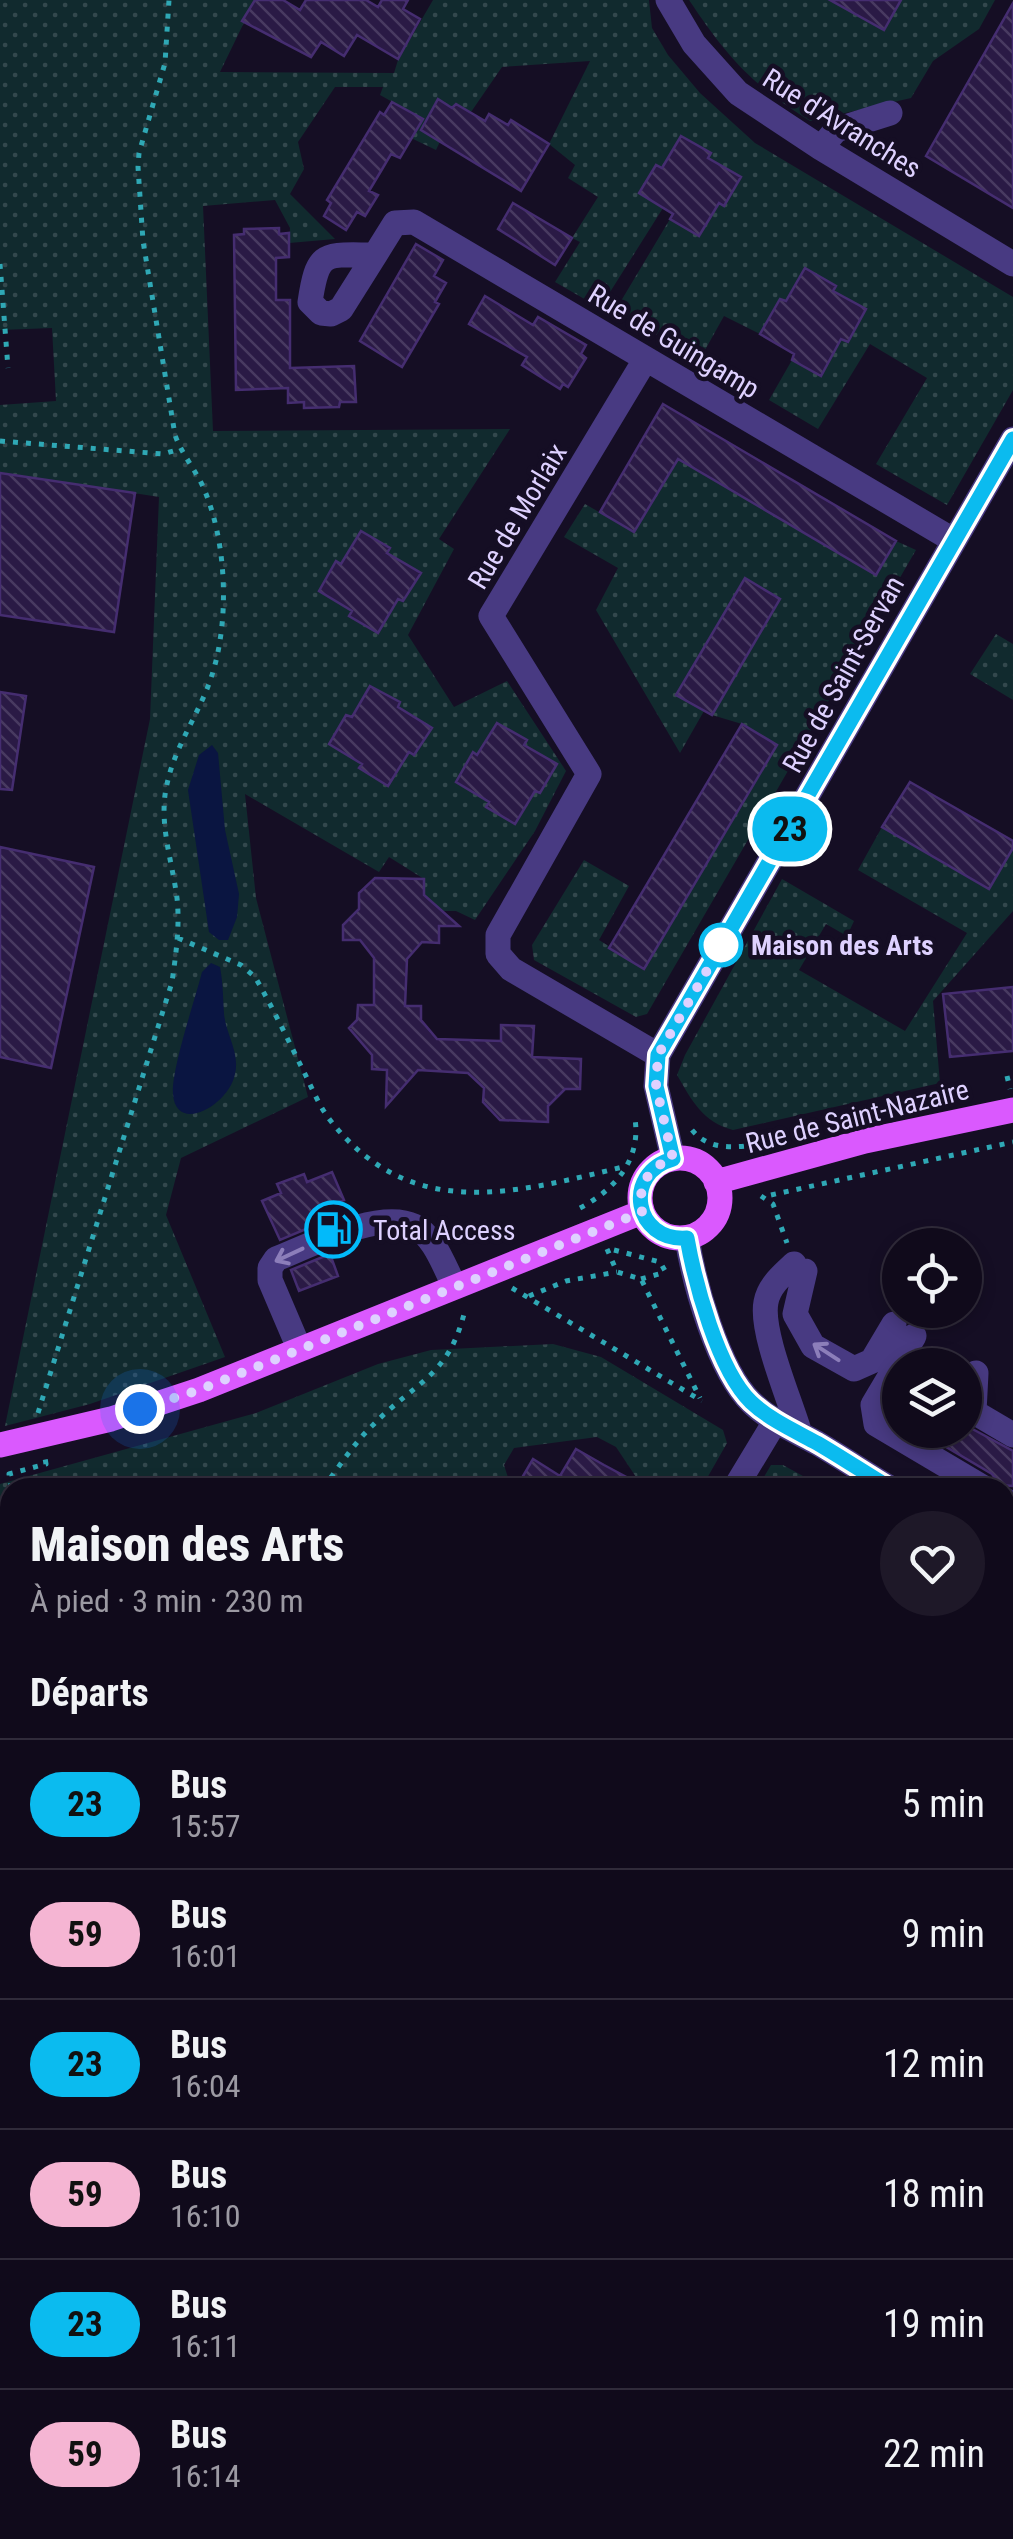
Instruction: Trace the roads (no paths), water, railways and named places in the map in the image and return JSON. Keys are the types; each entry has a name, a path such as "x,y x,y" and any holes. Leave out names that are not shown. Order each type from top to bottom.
{"main road":[{"name":"Rue de Saint-Nazaire","path":"716,1182 865,1142 1013,1110"},
{"path":"685,1158 702,1164 716,1182 720,1198 717,1214 708,1227 687,1238 662,1234 642,1212 640,1196 648,1175 673,1159 685,1158"},
{"path":"0,1444 111,1419 199,1390 299,1348 460,1294 642,1212"}],"street":[{"name":"Rue d'Avranches","path":"668,0 694,44 738,93 1013,264"},
{"path":"821,148 836,130 890,113"},
{"name":"Rue de Guingamp","path":"375,255 395,223 414,222 953,540"},
{"name":"Rue de Morlaix","path":"646,360 491,616 590,774 498,935 498,954 511,969 658,1055"},
{"name":"Rue de Saint-Servan","path":"658,1055 1013,439"},
{"path":"658,1055 656,1086 673,1159"},
{"path":"299,1348 270,1280 270,1268 276,1259 356,1228 397,1223 414,1226 431,1243 460,1294"},
{"path":"687,1238 722,1356 734,1382 753,1404 776,1420 873,1478"},
{"path":"800,1434 771,1342 765,1308 770,1291 800,1268 795,1314 814,1346 854,1369 872,1361 904,1330 874,1405 876,1424 967,1478"},
{"path":"982,1417 1013,1435"},
{"path":"741,1478 776,1420"}],"place":[{"name":"Maison des Arts","path":"721,945"},
{"name":"Total Access","path":"334,1230"}]}
